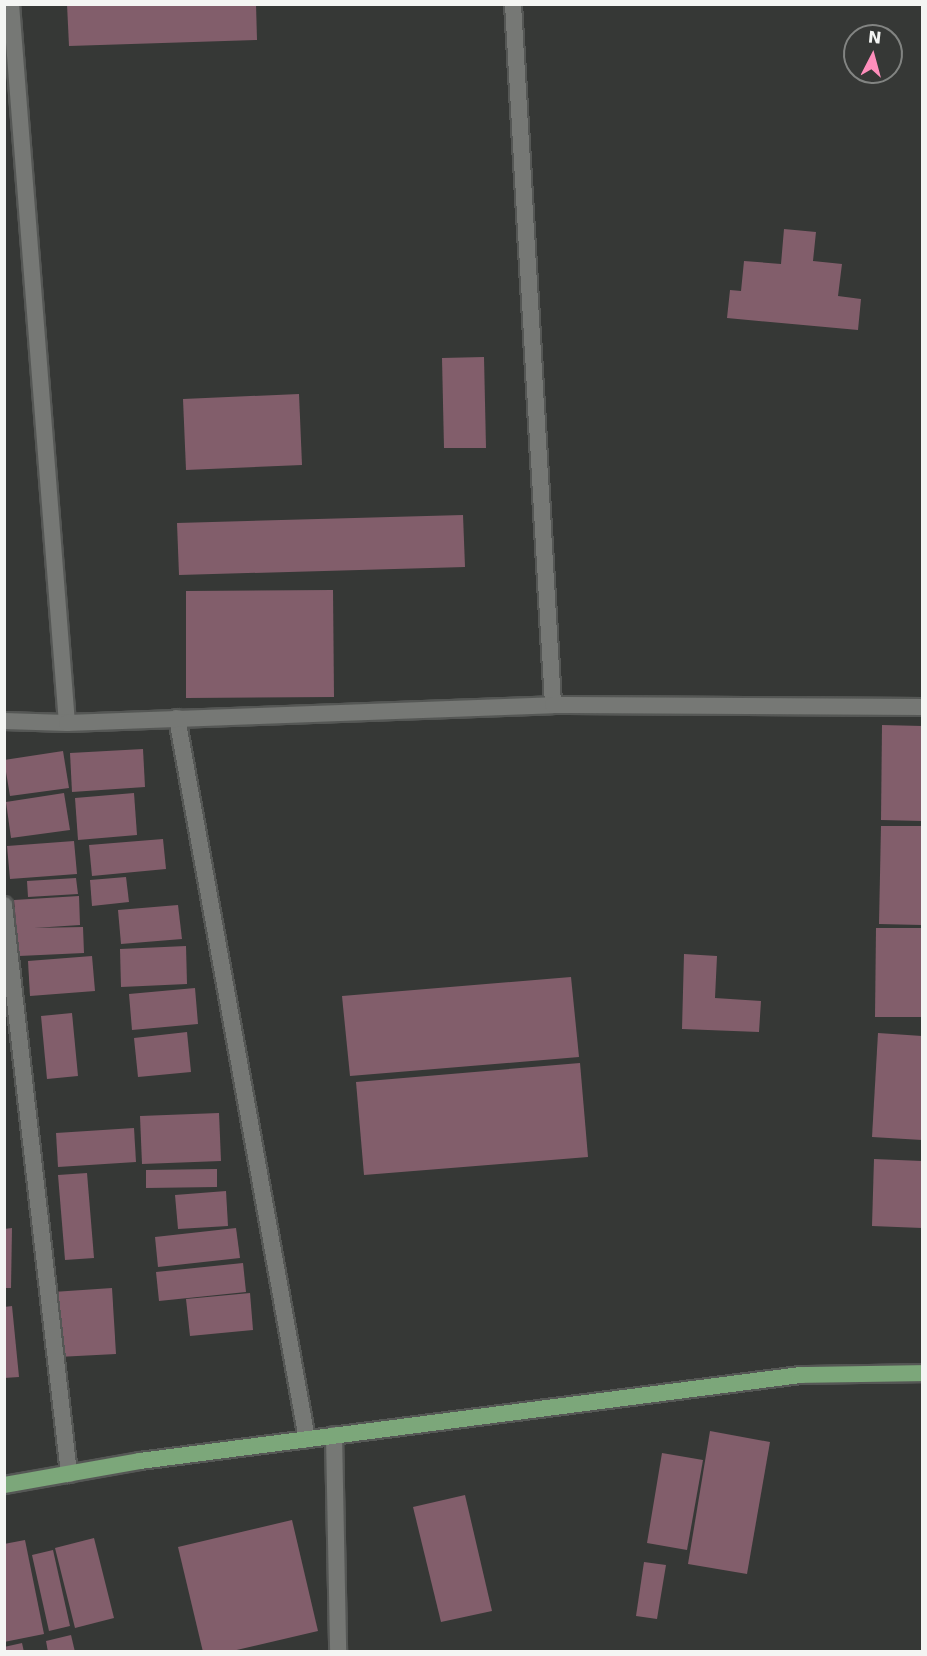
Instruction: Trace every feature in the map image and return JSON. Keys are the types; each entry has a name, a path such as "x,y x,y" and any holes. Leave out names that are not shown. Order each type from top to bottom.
{"main road":[{"path":"4,1485 334,1435 800,1375 922,1373"}],"street":[{"path":"11,4 67,723"},
{"path":"513,4 553,705"},
{"path":"4,721 67,723 553,705 922,707"},
{"path":"177,718 307,1439"},
{"path":"4,905 69,1474"},
{"path":"334,1435 338,1652"}],"building":[{"path":"67,4 256,4 257,40 69,46"},
{"path":"784,229 816,232 813,261 842,264 838,296 861,299 858,330 727,318 730,290 741,291 744,261 781,264"},
{"path":"484,357 486,448 444,448 442,358"},
{"path":"299,394 302,465 186,470 183,399"},
{"path":"463,515 465,567 179,575 177,523"},
{"path":"333,590 334,697 186,698 186,591"},
{"path":"882,725 922,726 922,821 881,820"},
{"path":"143,749 145,787 72,792 70,753"},
{"path":"63,751 69,788 10,796 4,760"},
{"path":"64,793 70,830 11,838 6,802"},
{"path":"134,793 137,835 78,840 75,798"},
{"path":"881,826 922,826 922,925 879,924"},
{"path":"163,839 166,869 92,876 89,845"},
{"path":"74,841 77,874 10,879 7,846"},
{"path":"126,877 129,902 92,906 90,880"},
{"path":"76,878 78,894 28,897 27,881"},
{"path":"79,896 80,925 34,928 83,927 84,953 19,956 14,900"},
{"path":"178,905 182,939 121,944 118,910"},
{"path":"876,928 922,928 922,1017 875,1017"},
{"path":"186,946 187,984 121,987 120,949"},
{"path":"684,954 717,956 715,998 761,1001 759,1032 682,1029"},
{"path":"92,956 95,991 30,996 28,961"},
{"path":"571,977 579,1057 350,1076 342,996"},
{"path":"195,988 198,1024 132,1030 129,994"},
{"path":"72,1013 78,1076 47,1079 41,1016"},
{"path":"187,1032 191,1072 138,1077 134,1038"},
{"path":"878,1033 922,1036 922,1140 872,1137"},
{"path":"580,1063 588,1157 364,1175 356,1082"},
{"path":"219,1113 221,1161 142,1164 140,1116"},
{"path":"134,1128 136,1162 58,1167 56,1133"},
{"path":"874,1159 922,1161 922,1228 872,1226"},
{"path":"217,1169 217,1187 146,1188 146,1170"},
{"path":"87,1173 94,1258 65,1260 58,1175"},
{"path":"226,1191 228,1226 178,1229 175,1195"},
{"path":"12,1228 11,1288 4,1288 4,1229"},
{"path":"236,1228 240,1258 158,1267 155,1237"},
{"path":"243,1263 246,1292 159,1301 156,1272"},
{"path":"112,1288 116,1354 58,1357 53,1292"},
{"path":"250,1293 253,1330 190,1336 186,1299"},
{"path":"12,1306 19,1377 4,1378 4,1307"},
{"path":"710,1431 770,1442 747,1574 688,1564"},
{"path":"662,1453 703,1460 687,1550 647,1543"},
{"path":"465,1495 492,1611 441,1622 413,1507"},
{"path":"292,1520 318,1631 228,1652 203,1652 178,1547"},
{"path":"94,1538 114,1618 75,1628 55,1548"},
{"path":"25,1540 44,1634 4,1642 4,1544"},
{"path":"53,1550 70,1626 49,1631 32,1555"},
{"path":"644,1562 666,1565 657,1619 636,1616"},
{"path":"71,1635 75,1652 48,1652 46,1641"},
{"path":"22,1643 24,1652 4,1652 4,1647"}]}
